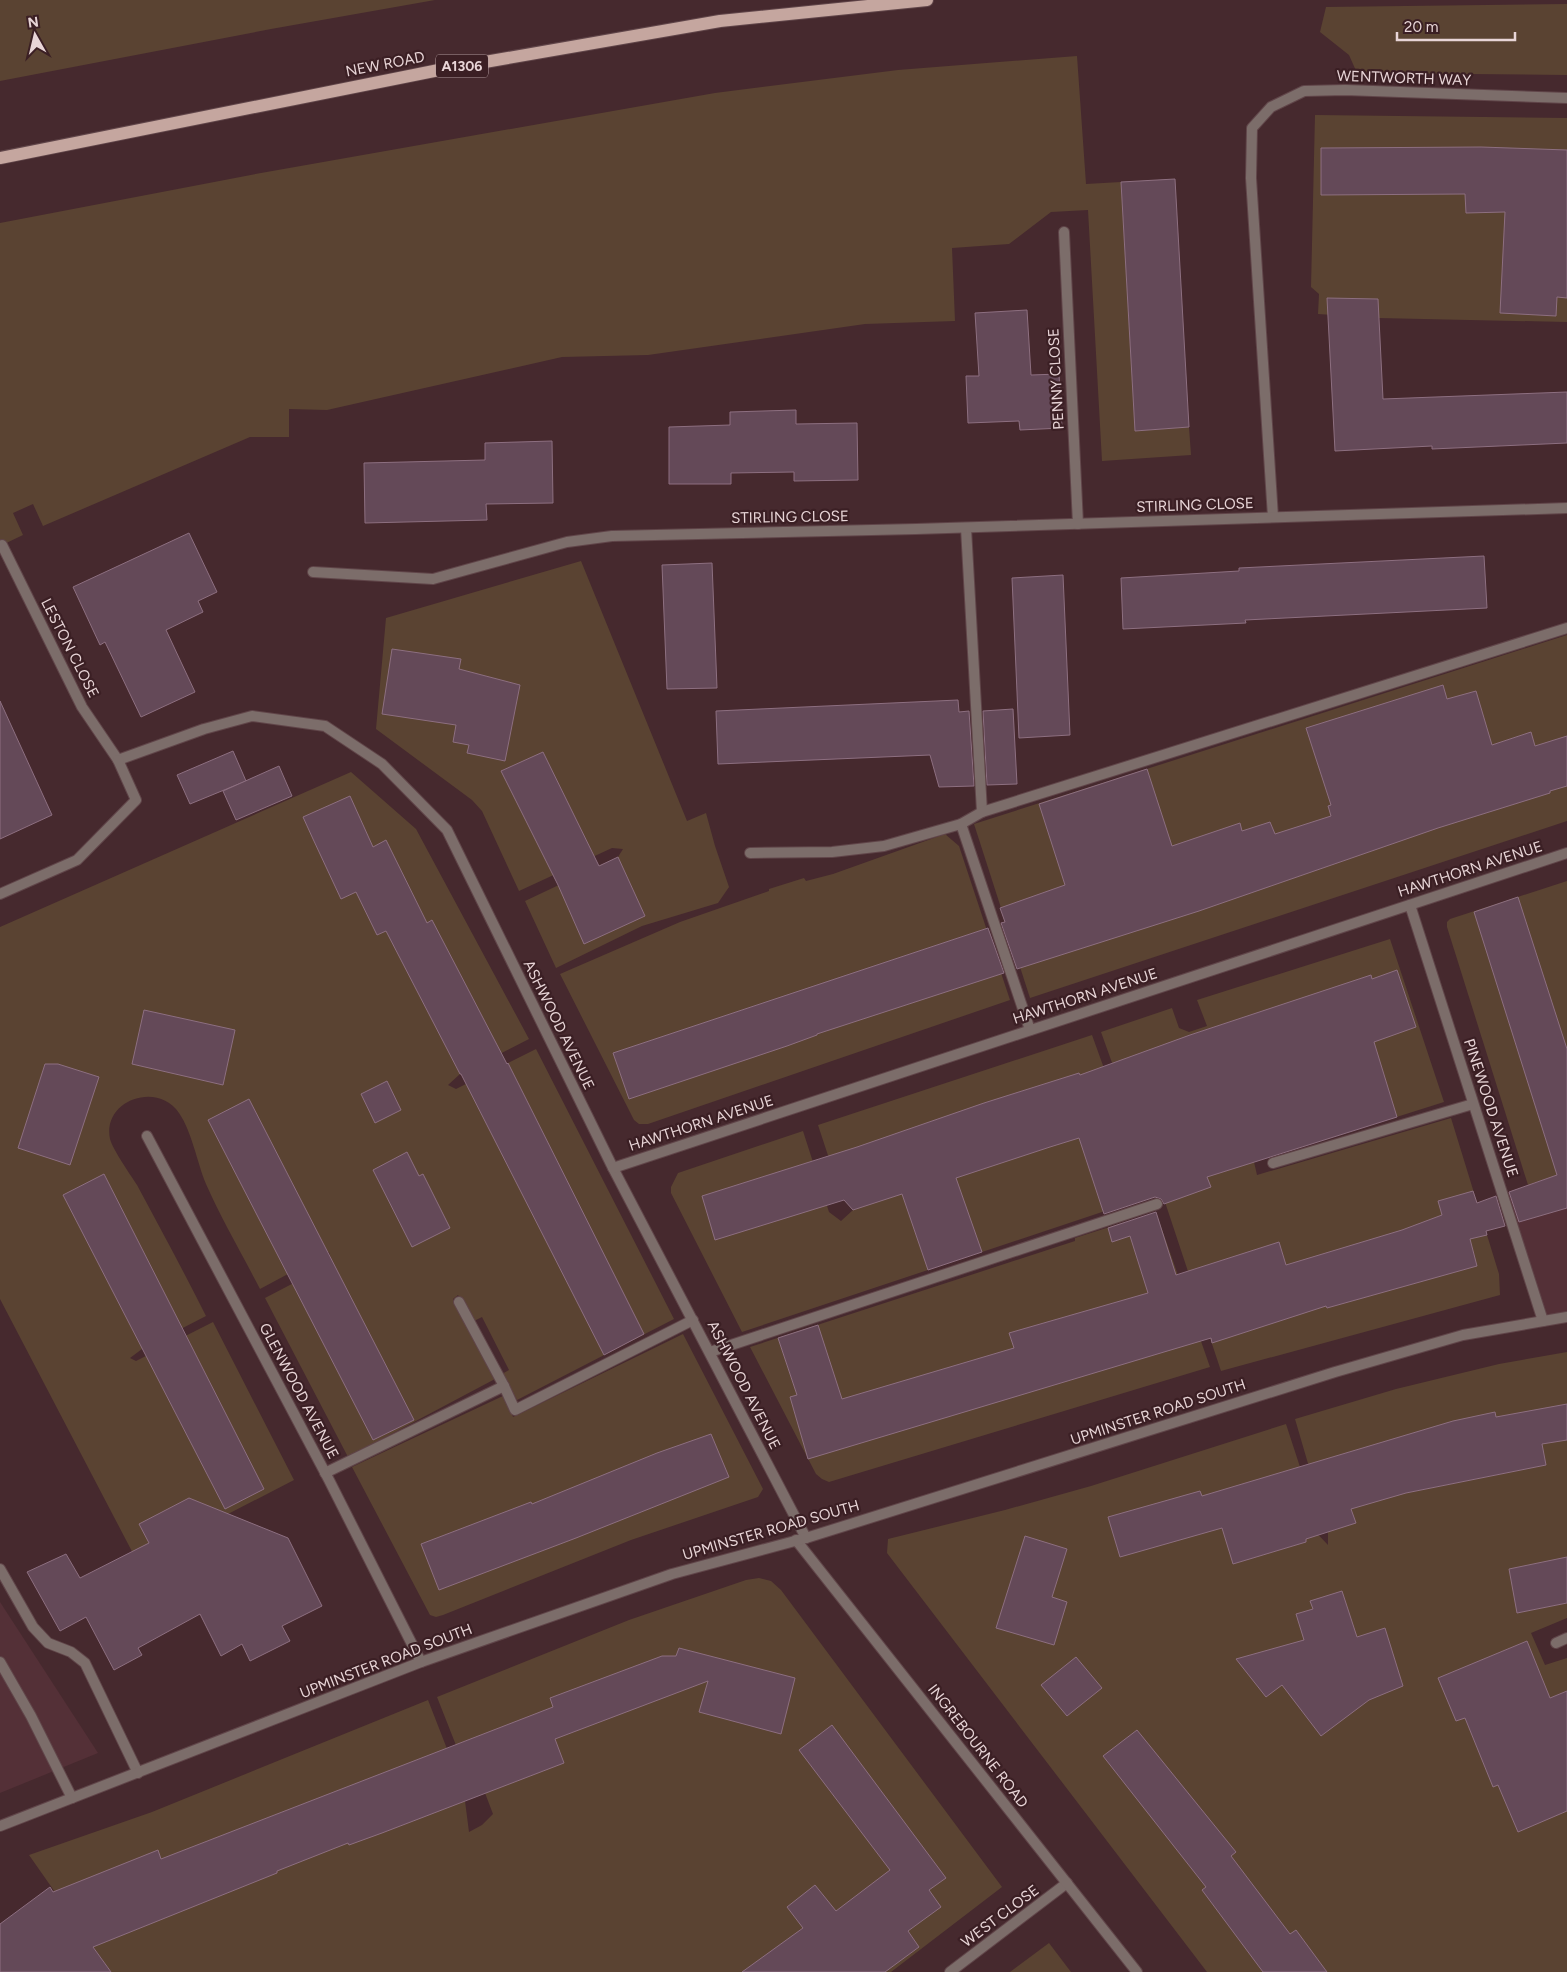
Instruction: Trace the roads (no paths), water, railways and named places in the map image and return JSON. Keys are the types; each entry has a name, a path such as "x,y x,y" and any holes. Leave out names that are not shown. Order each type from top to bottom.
{"main road":[{"name":"NEW ROAD","path":"0,158 439,70 720,21 927,0"}],"street":[{"name":"WENTWORTH WAY","path":"1252,128 1271,107 1304,91 1345,90 1567,98"},
{"name":"STIRLING CLOSE","path":"1252,128 1251,178 1273,517"},
{"name":"PENNY CLOSE","path":"1064,232 1078,524"},
{"name":"STIRLING CLOSE","path":"313,572 433,580 567,542 612,536 966,528 1567,508"},
{"path":"966,528 982,812"},
{"name":"LESTON CLOSE","path":"0,894 77,860 136,800 118,760 82,707 2,545"},
{"path":"750,853 832,852 884,846 961,824 982,812 1567,628"},
{"name":"ASHWOOD AVENUE","path":"118,760 204,729 252,716 325,726 382,764 447,830 613,1168 710,1352 801,1539"},
{"path":"961,824 1030,1030"},
{"name":"HAWTHORN AVENUE","path":"613,1168 1567,853"},
{"name":"PINEWOOD AVENUE","path":"1410,905 1542,1321"},
{"path":"1273,1163 1473,1104"},
{"name":"GLENWOOD AVENUE","path":"147,1136 421,1662"},
{"path":"710,1352 1157,1204"},
{"path":"459,1302 515,1410 693,1320"},
{"name":"UPMINSTER ROAD SOUTH","path":"0,1826 421,1662 672,1574 801,1539 1336,1372 1463,1335 1567,1317"},
{"path":"324,1473 504,1386"},
{"name":"INGREBOURNE ROAD","path":"801,1539 1137,1972"},
{"path":"0,1569 38,1632 48,1643 71,1652 85,1663 138,1773"},
{"path":"1556,1643 1567,1638"},
{"path":"0,1662 31,1716 72,1798"},
{"name":"WEST CLOSE","path":"950,1972 1067,1883"}]}
